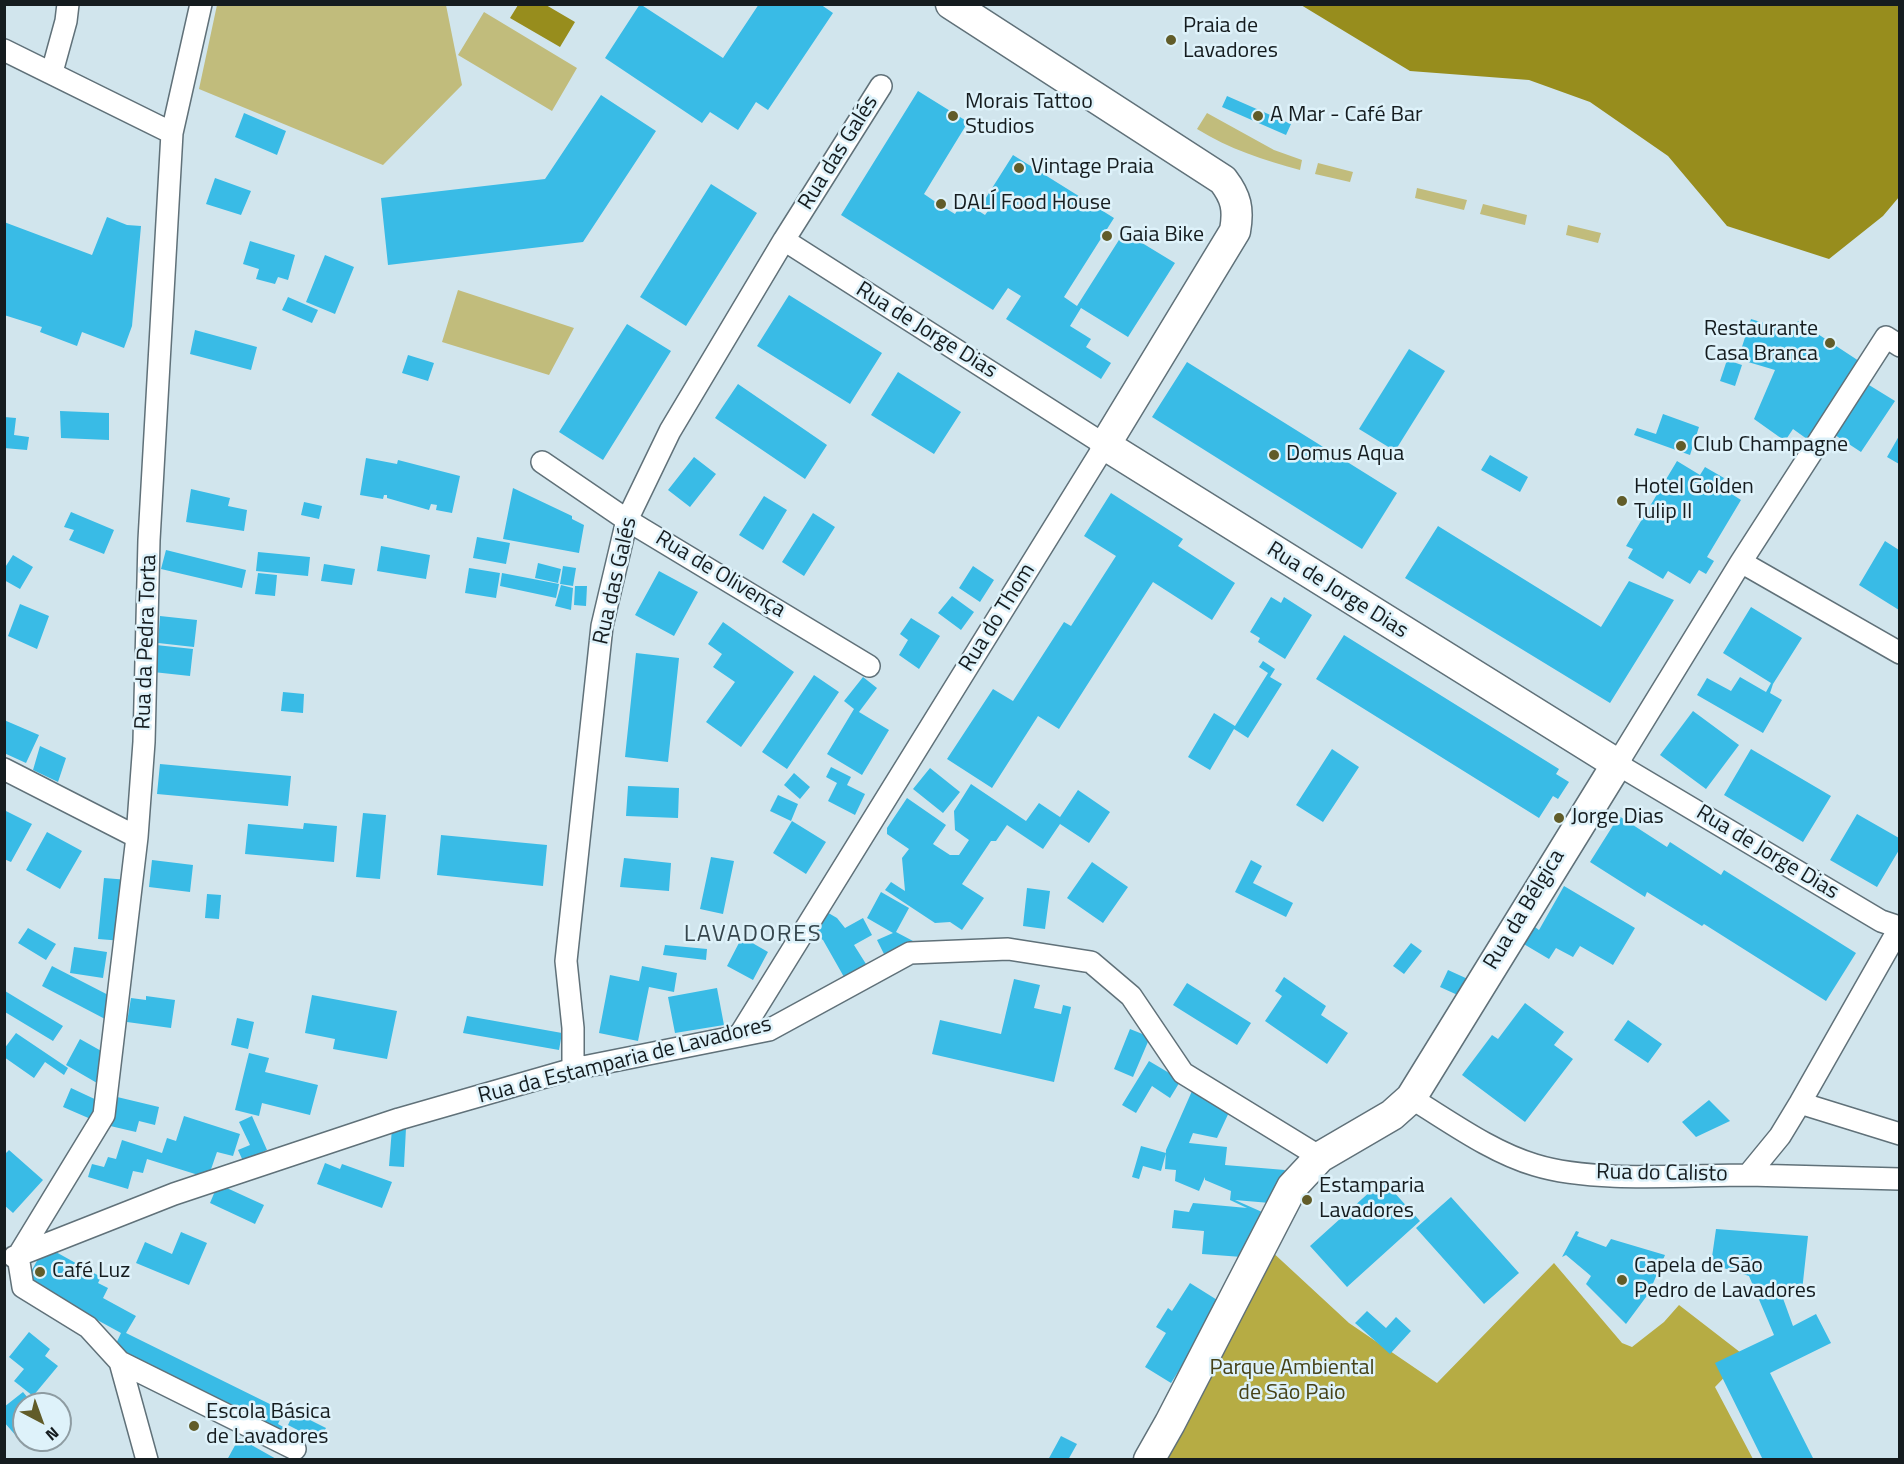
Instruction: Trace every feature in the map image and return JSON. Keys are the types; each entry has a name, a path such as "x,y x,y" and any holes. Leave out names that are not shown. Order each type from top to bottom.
{"main road":[{"name":"Rua do Thom","path":"951,4 1222,180 1233,194 1239,212 1235,231 1105,445"},
{"name":"Rua de Jorge Dias","path":"1105,445 1617,764"},
{"name":"Rua da Bélgica","path":"1149,1460 1292,1187 1320,1157 1392,1115 1411,1098 1617,764"}],"street":[{"path":"52,72 66,21 68,4"},
{"name":"Rua da Pedra Torta","path":"11,1258 104,1115 137,837 144,742 149,540 172,133 201,4"},
{"path":"4,50 172,133"},
{"name":"Rua das Galés","path":"573,1070 573,1028 566,961 602,626 627,520 670,431 784,240 881,86"},
{"name":"Rua de Jorge Dias","path":"784,240 1105,445"},
{"name":"Rua da Bélgica","path":"1617,764 1741,562 1893,341"},
{"name":"Rua do Thom","path":"739,1036 1105,445"},
{"name":"Rua de Olivença","path":"542,462 627,520 869,666"},
{"path":"1741,562 1899,653"},
{"name":"Rua de Jorge Dias","path":"1617,764 1881,921 1899,927"},
{"path":"4,769 137,837"},
{"name":"Rua do Calisto","path":"1411,1098 1505,1153 1536,1166 1597,1175 1748,1175 1780,1136 1899,927"},
{"name":"Rua da Estamparia de Lavadores","path":"11,1258 174,1194 399,1119 573,1070 769,1030 910,953 1008,949 1091,962 1131,996 1183,1073 1320,1157"},
{"path":"1800,1103 1899,1134"},
{"path":"1748,1175 1899,1179"},
{"path":"11,1258 23,1287 88,1327 120,1362 296,1449"},
{"path":"120,1362 147,1460"}],"shaded area":[{"path":"217,5 446,5 462,85 383,165 199,89"},
{"path":"518,5 546,5 575,22 560,47 510,18"},
{"path":"1301,5 1899,5 1899,197 1883,216 1829,259 1727,226 1668,156 1590,102 1529,80 1410,71"},
{"path":"484,12 577,68 552,111 458,55"},
{"path":"1207,113 1274,150 1302,160 1300,170 1247,153 1197,129"},
{"path":"1318,163 1353,172 1350,182 1315,174"},
{"path":"1417,188 1467,200 1464,210 1415,198"},
{"path":"1483,204 1527,215 1525,225 1480,214"},
{"path":"1568,225 1601,233 1598,243 1566,235"},
{"path":"458,290 574,328 549,375 442,342"}],"green space":[{"name":"Parque Ambiental de São Paio","path":"1269,1249 1349,1323 1437,1383 1554,1263 1622,1343 1632,1347 1664,1322 1679,1305 1745,1356 1715,1387 1753,1459 1158,1460"}],"building":[{"path":"640,4 723,58 759,4 820,4 833,13 768,110 756,102 738,130 710,112 702,123 605,58"},
{"path":"918,91 968,122 924,194 940,205 955,214 963,201 985,215 990,208 982,204 1013,155 1114,218 1064,297 1077,306 1124,232 1175,263 1128,337 1081,308 1070,326 1091,339 1086,347 1111,363 1101,379 1006,319 1021,296 1008,288 993,310 841,215"},
{"path":"601,95 656,131 583,242 388,265 381,198 545,179"},
{"path":"1227,96 1291,124 1286,135 1222,107"},
{"path":"244,113 286,131 277,155 235,137"},
{"path":"215,178 251,191 241,215 206,204"},
{"path":"711,184 757,213 686,326 640,297"},
{"path":"107,217 127,225 141,226 132,326 124,348 82,332 77,346 40,332 42,327 4,315 4,222 92,255"},
{"path":"250,241 295,255 288,280 278,277 275,284 256,279 259,269 243,264"},
{"path":"325,255 354,267 335,314 306,302"},
{"path":"789,295 882,353 850,404 757,346"},
{"path":"288,297 318,310 312,323 282,310"},
{"path":"1751,319 1792,332 1798,321 1859,361 1807,439 1793,429 1785,441 1754,419 1775,370 1738,359"},
{"path":"627,324 671,351 603,460 559,432"},
{"path":"195,330 257,347 251,370 190,354"},
{"path":"1409,349 1445,371 1395,451 1359,429"},
{"path":"408,355 434,363 428,381 402,373"},
{"path":"1727,360 1742,365 1735,386 1720,381"},
{"name":"Domus Aqua","path":"1187,362 1397,493 1362,549 1152,417"},
{"path":"898,372 961,412 934,454 871,415"},
{"path":"738,384 827,445 805,479 715,418"},
{"path":"1869,385 1895,401 1861,452 1835,435"},
{"path":"60,411 109,413 109,440 61,438"},
{"path":"1663,414 1699,427 1690,455 1634,435 1637,428 1656,434"},
{"path":"4,417 16,418 14,435 29,437 27,450 4,448"},
{"path":"1899,436 1899,464 1887,457"},
{"path":"1490,455 1528,477 1520,492 1481,470"},
{"path":"694,457 716,474 690,507 668,490"},
{"path":"366,458 397,464 398,460 460,476 452,513 436,510 437,505 431,504 429,510 387,498 387,495 384,495 383,499 360,495"},
{"path":"1677,461 1700,475 1705,467 1724,478 1719,486 1741,500 1707,557 1714,561 1706,574 1699,570 1690,584 1668,571 1663,579 1628,558 1633,549 1626,546"},
{"path":"513,488 572,516 572,519 584,525 579,553 503,539"},
{"path":"191,489 230,498 228,506 247,510 244,531 186,522"},
{"path":"1111,493 1183,539 1178,546 1235,583 1212,620 1153,582 1059,729 1038,716 992,788 947,759 993,689 1013,701 1064,622 1071,626 1116,556 1084,536"},
{"path":"764,496 787,510 763,550 739,535"},
{"path":"304,502 322,506 319,519 301,515"},
{"path":"71,512 114,530 104,554 69,540 74,530 64,527"},
{"path":"813,513 835,527 804,576 782,562"},
{"path":"1438,526 1601,627 1629,581 1674,600 1610,703 1405,578"},
{"path":"477,537 510,543 506,564 473,558"},
{"path":"1885,541 1899,550 1899,610 1859,585"},
{"path":"381,546 430,555 426,579 377,571"},
{"path":"166,550 246,570 242,588 161,569"},
{"path":"258,552 310,557 308,576 256,571"},
{"path":"13,555 33,567 20,589 4,580 4,569"},
{"path":"538,563 561,569 558,583 535,578"},
{"path":"324,564 355,569 352,585 321,581"},
{"path":"563,566 576,568 573,586 560,584"},
{"path":"973,566 994,580 980,602 959,588"},
{"path":"469,568 500,573 496,598 465,593"},
{"path":"659,571 698,592 674,636 635,615"},
{"path":"258,573 277,575 275,596 255,594"},
{"path":"502,573 559,584 556,598 500,586"},
{"path":"561,585 573,588 571,610 555,606"},
{"path":"575,586 587,586 586,606 574,605"},
{"path":"952,596 974,612 961,630 938,613"},
{"path":"1271,597 1281,603 1284,597 1312,615 1285,659 1258,642 1260,638 1250,632"},
{"path":"20,604 49,616 37,649 8,636"},
{"path":"1751,607 1802,638 1773,684 1770,693 1782,700 1763,733 1697,695 1707,678 1731,691 1740,677 1766,692 1771,683 1723,653"},
{"path":"160,616 197,620 194,647 158,643"},
{"path":"911,618 940,636 919,669 899,655 908,640 900,634"},
{"path":"723,622 794,672 741,747 706,722 735,682 713,667 722,654 708,644"},
{"path":"1344,635 1559,769 1556,774 1569,782 1558,799 1553,796 1539,818 1316,679"},
{"path":"156,645 193,649 190,676 153,672"},
{"path":"636,653 679,658 668,762 625,757"},
{"path":"1263,661 1275,669 1270,677 1282,684 1248,738 1234,729 1210,770 1188,757 1214,713 1235,726 1268,673 1259,667"},
{"path":"814,675 839,692 787,769 762,752"},
{"path":"863,677 877,688 859,712 889,730 862,775 827,754 854,709 844,701"},
{"path":"283,692 304,694 303,713 281,711"},
{"path":"1693,711 1739,745 1706,789 1660,755"},
{"path":"4,720 39,735 26,763 4,753"},
{"path":"40,746 66,758 58,782 33,770"},
{"path":"1332,749 1359,767 1323,822 1296,805"},
{"path":"1751,749 1831,796 1803,842 1724,795"},
{"path":"160,764 291,776 288,806 157,794"},
{"path":"831,767 851,777 847,785 865,794 855,815 828,801 837,783 826,777"},
{"path":"930,768 960,792 943,813 913,789"},
{"path":"794,773 810,787 800,799 784,785"},
{"path":"971,784 1026,821 1039,803 1060,817 1078,790 1110,812 1089,843 1060,824 1043,849 1007,825 996,841 991,841 962,884 984,898 962,930 950,922 935,923 885,890 891,882 905,891 902,858 909,849 887,834 887,828 907,798 946,825 933,844 950,855 959,855 969,840 955,830 954,811"},
{"path":"628,786 679,788 678,818 626,816"},
{"path":"778,795 798,804 791,821 770,811"},
{"path":"4,810 32,824 11,862 4,859"},
{"path":"363,813 386,815 380,879 356,877"},
{"path":"1857,814 1899,838 1899,850 1877,887 1830,860"},
{"path":"1619,816 1667,847 1670,842 1721,875 1724,870 1856,953 1826,1001 1704,924 1702,926 1647,892 1645,897 1590,862"},
{"path":"792,821 826,842 806,874 773,853"},
{"path":"304,823 337,826 334,862 245,854 248,824 303,829"},
{"path":"47,832 82,851 60,889 26,870"},
{"path":"441,835 547,845 543,886 437,875"},
{"path":"711,857 734,861 723,914 700,909"},
{"path":"624,858 671,863 669,891 620,887"},
{"path":"152,860 193,865 190,892 149,887"},
{"path":"1251,860 1262,866 1253,883 1293,903 1286,917 1235,892"},
{"path":"1092,862 1128,887 1103,923 1067,898"},
{"path":"104,878 129,880 123,941 98,939"},
{"path":"1564,886 1635,928 1613,965 1580,946 1573,957 1556,948 1549,959 1522,943 1532,925 1539,930"},
{"path":"1027,888 1050,891 1045,929 1023,926"},
{"path":"881,892 909,908 896,932 913,941 884,954 877,940 893,933 867,918"},
{"path":"207,894 221,895 219,919 205,918"},
{"path":"825,911 837,918 845,928 863,918 872,935 854,945 866,964 844,977 823,940 811,933"},
{"path":"28,928 56,944 46,960 18,943"},
{"path":"742,937 768,952 753,980 727,966"},
{"path":"1411,943 1422,951 1404,974 1393,966"},
{"path":"665,945 707,949 706,960 663,955"},
{"path":"74,947 107,952 103,978 70,973"},
{"path":"52,966 116,999 105,1019 42,986"},
{"path":"642,966 677,973 674,992 649,987 638,1041 599,1033 610,975 639,981"},
{"path":"1448,970 1470,980 1462,997 1440,987"},
{"path":"1284,977 1326,1006 1321,1015 1348,1033 1327,1064 1265,1021 1282,996 1275,991"},
{"path":"1014,979 1040,985 1034,1008 1061,1014 1063,1005 1071,1007 1054,1082 932,1054 940,1020 1001,1034"},
{"path":"1187,983 1251,1023 1237,1045 1173,1005"},
{"path":"717,988 724,1025 675,1033 668,997"},
{"path":"5,991 63,1026 53,1041 5,1012"},
{"path":"312,995 397,1011 387,1059 333,1049 335,1039 305,1033"},
{"path":"146,996 175,1000 171,1028 127,1022 131,998 146,1000"},
{"path":"1525,1003 1564,1032 1554,1045 1573,1059 1525,1122 1462,1075 1492,1035 1498,1039"},
{"path":"467,1016 562,1033 559,1050 463,1033"},
{"path":"237,1018 254,1022 248,1049 231,1045"},
{"path":"1628,1020 1662,1044 1648,1063 1614,1040"},
{"path":"1130,1029 1150,1037 1133,1077 1114,1069"},
{"path":"16,1033 68,1068 64,1075 45,1062 34,1078 4,1057 4,1049"},
{"path":"80,1039 112,1057 97,1083 66,1065"},
{"path":"249,1053 269,1058 265,1072 318,1085 310,1115 262,1103 259,1116 235,1110"},
{"path":"1149,1061 1181,1080 1170,1098 1152,1086 1136,1113 1122,1105"},
{"path":"71,1088 101,1102 93,1120 63,1107"},
{"path":"1192,1091 1231,1108 1217,1138 1193,1133 1189,1143 1227,1147 1225,1165 1285,1170 1270,1203 1235,1200 1262,1212 1242,1257 1202,1254 1204,1231 1172,1228 1174,1210 1189,1212 1193,1203 1247,1208 1230,1200 1231,1191 1205,1180 1205,1177 1199,1191 1175,1181 1176,1170 1165,1169 1166,1150"},
{"path":"113,1096 159,1107 155,1125 139,1121 136,1132 106,1125"},
{"path":"1709,1100 1730,1121 1696,1137 1682,1122"},
{"path":"184,1116 240,1134 233,1156 217,1152 208,1178 147,1159 143,1173 133,1171 128,1189 88,1177 92,1164 104,1167 108,1157 116,1159 122,1140 162,1153 167,1138 176,1141"},
{"path":"252,1116 267,1150 243,1161 238,1150 250,1145 239,1122"},
{"path":"392,1128 406,1128 404,1167 389,1166"},
{"path":"1141,1146 1166,1153 1161,1171 1143,1166 1139,1179 1132,1177"},
{"path":"9,1150 43,1180 13,1213 4,1205 4,1155"},
{"path":"325,1163 340,1169 342,1164 392,1182 382,1208 317,1184"},
{"path":"1383,1180 1420,1221 1347,1287 1310,1246"},
{"path":"218,1184 264,1205 255,1224 210,1203"},
{"path":"1451,1197 1519,1273 1484,1304 1416,1228"},
{"path":"1716,1229 1808,1236 1802,1291 1780,1290 1793,1326 1816,1314 1831,1343 1770,1373 1814,1460 1763,1460 1715,1363 1774,1335 1749,1276 1711,1264"},
{"name":"Capela de São Pedro de Lavadores","path":"1576,1231 1579,1232 1577,1236 1606,1247 1611,1239 1665,1255 1649,1293 1626,1324 1586,1284 1591,1276 1566,1255 1562,1257"},
{"path":"181,1232 207,1243 189,1285 136,1263 145,1242 172,1254"},
{"path":"45,1246 101,1277 98,1283 108,1288 103,1298 136,1316 126,1333 284,1411 278,1424 285,1428 280,1438 113,1350 121,1333 26,1281"},
{"path":"1190,1283 1222,1303 1171,1383 1145,1367 1166,1333 1156,1327 1168,1308 1172,1311"},
{"path":"1367,1311 1386,1328 1396,1317 1411,1331 1390,1354 1355,1323"},
{"path":"29,1332 50,1349 45,1356 58,1366 36,1392 28,1392 14,1381 24,1369 9,1357"},
{"path":"12,1401 12,1431 4,1422 4,1407"},
{"path":"294,1412 326,1428 319,1441 288,1425"},
{"path":"1061,1436 1077,1444 1068,1460 1048,1460"},
{"path":"239,1438 278,1460 227,1460"}],"place":[{"name":"Praia de Lavadores","path":"1171,40"},
{"name":"Morais Tattoo Studios","path":"953,116"},
{"name":"A Mar - Café Bar","path":"1258,116"},
{"name":"Vintage Praia","path":"1019,168"},
{"name":"DALÍ Food House","path":"941,204"},
{"name":"Gaia Bike","path":"1107,236"},
{"name":"Restaurante Casa Branca","path":"1830,343"},
{"name":"Club Champagne","path":"1681,446"},
{"name":"Domus Aqua","path":"1274,455"},
{"name":"Hotel Golden Tulip II","path":"1622,501"},
{"name":"Jorge Dias","path":"1559,818"},
{"name":"Estamparia Lavadores","path":"1307,1200"},
{"name":"Café Luz","path":"40,1272"},
{"name":"Capela de São Pedro de Lavadores","path":"1622,1280"},
{"name":"Escola Básica de Lavadores","path":"194,1426"}],"district":[{"name":"LAVADORES","path":"753,935"}]}
